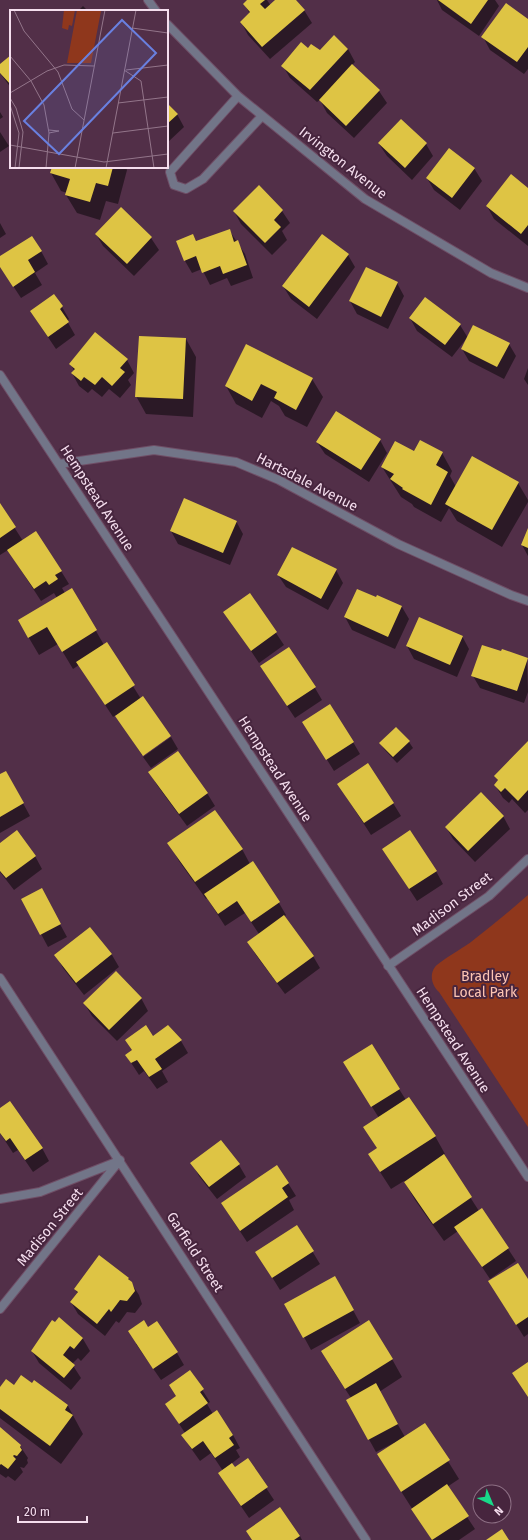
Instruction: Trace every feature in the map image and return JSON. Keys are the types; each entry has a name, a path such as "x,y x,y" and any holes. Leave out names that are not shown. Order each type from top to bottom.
{"street":[{"path":"148,0 155,10"},
{"name":"Irvington Avenue","path":"168,25 238,96 364,199 491,273 528,288"},
{"path":"238,96 170,172 174,184 186,189 202,179 262,116"},
{"name":"Hempstead Avenue","path":"0,375 528,1177"},
{"name":"Hartsdale Avenue","path":"59,464 154,450 236,462 279,480 398,544 511,595 528,601"},
{"name":"Madison Street","path":"388,966 489,896 528,859"},
{"name":"Garfield Street","path":"0,978 120,1160 366,1540"},
{"path":"0,1199 40,1192 120,1160"},
{"name":"Madison Street","path":"0,1309 120,1160"}],"green space":[{"name":"Bradley Local Park","path":"528,895 528,1127 435,987 432,980 432,973 438,964 471,942"}],"building":[{"path":"247,0 265,0 260,4 265,9 275,0 296,0 305,10 262,47 240,22 250,12 243,4"},
{"path":"438,0 488,0 471,24"},
{"path":"506,3 528,19 528,47 517,62 481,37"},
{"path":"334,35 348,49 310,90 281,66 301,42 308,48 311,44 320,50"},
{"path":"10,56 10,84 0,73 0,64"},
{"path":"352,64 380,90 346,126 319,100"},
{"path":"168,104 178,114 168,123"},
{"path":"401,119 427,143 405,168 378,143"},
{"path":"449,148 475,168 452,198 426,178"},
{"path":"52,168 113,168 108,186 96,183 90,202 65,195 70,179 50,173"},
{"path":"511,174 528,188 528,225 521,234 486,206"},
{"path":"259,185 283,210 274,220 281,227 265,243 233,211"},
{"path":"121,207 152,237 127,264 95,234"},
{"path":"230,229 234,242 238,240 247,265 223,274 220,266 202,273 196,256 184,261 176,241 193,234 196,241"},
{"path":"322,234 349,254 309,307 282,286"},
{"path":"32,236 42,251 28,260 35,272 13,287 0,267 0,256"},
{"path":"366,267 398,282 381,317 349,301"},
{"path":"54,294 63,306 60,309 69,322 48,337 30,311"},
{"path":"425,297 461,324 445,345 409,318"},
{"path":"473,325 510,343 497,367 461,349"},
{"path":"95,332 128,359 120,368 125,372 112,386 102,377 95,385 84,377 81,381 71,373 75,369 69,364"},
{"path":"139,336 186,338 183,399 135,397"},
{"path":"246,344 313,378 296,410 274,398 277,392 261,384 252,401 225,386"},
{"path":"336,411 381,439 361,470 316,442"},
{"path":"420,440 443,452 436,465 448,472 431,505 402,489 403,488 390,479 394,474 381,467 395,441 414,451"},
{"path":"472,456 519,482 492,530 445,504"},
{"path":"184,498 237,521 223,553 170,531"},
{"path":"0,503 16,527 0,538"},
{"path":"528,528 528,548 521,545"},
{"path":"36,531 62,571 55,575 58,579 49,585 46,581 34,589 7,550"},
{"path":"292,547 337,569 321,599 277,575"},
{"path":"72,588 97,630 62,652 47,627 28,638 18,620"},
{"path":"357,589 376,597 377,595 402,606 388,637 344,617"},
{"path":"250,593 277,632 251,651 223,612"},
{"path":"419,617 463,636 450,665 406,646"},
{"path":"107,642 135,685 105,705 76,662"},
{"path":"482,645 501,651 502,649 528,658 517,691 471,676"},
{"path":"289,647 316,687 287,706 260,666"},
{"path":"143,696 171,736 143,756 115,716"},
{"path":"330,704 354,742 326,760 302,722"},
{"path":"396,727 410,741 393,757 379,743"},
{"path":"528,741 528,790 518,801 505,788 501,792 494,785 498,780 494,776"},
{"path":"178,751 208,793 179,814 148,772"},
{"path":"368,763 394,803 364,823 337,784"},
{"path":"6,771 24,803 0,817 0,774"},
{"path":"481,792 504,816 468,851 445,827"},
{"path":"215,810 243,849 195,882 167,843"},
{"path":"17,830 36,856 6,878 0,871 0,843"},
{"path":"410,830 437,871 409,889 382,849"},
{"path":"253,861 280,902 251,922 237,901 218,914 204,894"},
{"path":"42,888 61,924 40,935 21,899"},
{"path":"284,915 314,956 277,983 247,942"},
{"path":"90,927 112,954 76,983 54,955"},
{"path":"116,971 142,998 109,1030 83,1003"},
{"path":"146,1025 153,1036 168,1025 182,1040 155,1059 162,1069 149,1077 137,1060 131,1063 125,1055 132,1050 125,1040"},
{"path":"372,1044 400,1089 371,1107 343,1062"},
{"path":"409,1097 436,1136 380,1172 368,1154 377,1148 363,1127"},
{"path":"10,1101 43,1148 25,1160 10,1138 6,1141 0,1133 0,1108"},
{"path":"221,1140 240,1164 209,1187 190,1163"},
{"path":"444,1154 472,1197 433,1224 404,1182"},
{"path":"277,1165 289,1183 282,1188 288,1197 240,1231 221,1203"},
{"path":"482,1208 509,1248 482,1267 454,1227"},
{"path":"297,1225 314,1251 272,1278 255,1252"},
{"path":"99,1255 129,1278 128,1279 132,1282 135,1291 127,1301 120,1300 111,1312 109,1309 97,1324 70,1302 78,1292 74,1289"},
{"path":"518,1263 528,1279 528,1317 516,1325 488,1281"},
{"path":"335,1276 354,1310 303,1338 284,1304"},
{"path":"59,1317 83,1338 74,1349 70,1346 63,1355 75,1365 64,1378 31,1351 52,1320 55,1322"},
{"path":"144,1320 148,1327 157,1321 178,1352 153,1369 128,1331"},
{"path":"369,1320 393,1359 345,1389 321,1351"},
{"path":"528,1362 528,1397 512,1373"},
{"path":"190,1370 204,1389 200,1392 208,1403 179,1424 165,1404 176,1396 169,1385"},
{"path":"21,1375 32,1383 34,1380 68,1405 65,1410 73,1415 50,1446 0,1409 0,1387 6,1379 14,1385"},
{"path":"376,1383 398,1424 368,1440 346,1400"},
{"path":"217,1410 233,1435 229,1438 234,1445 215,1458 203,1441 192,1449 181,1435"},
{"path":"425,1423 450,1460 401,1492 377,1454"},
{"path":"0,1427 21,1445 20,1447 22,1450 17,1456 13,1456 16,1459 8,1469 1,1464 0,1465"},
{"path":"248,1458 268,1487 241,1506 218,1473 232,1463 235,1467"},
{"path":"447,1484 469,1516 432,1540 411,1509"},
{"path":"280,1507 300,1536 294,1540 252,1540 246,1531"},
{"path":"502,1529 509,1540 486,1540"}]}
